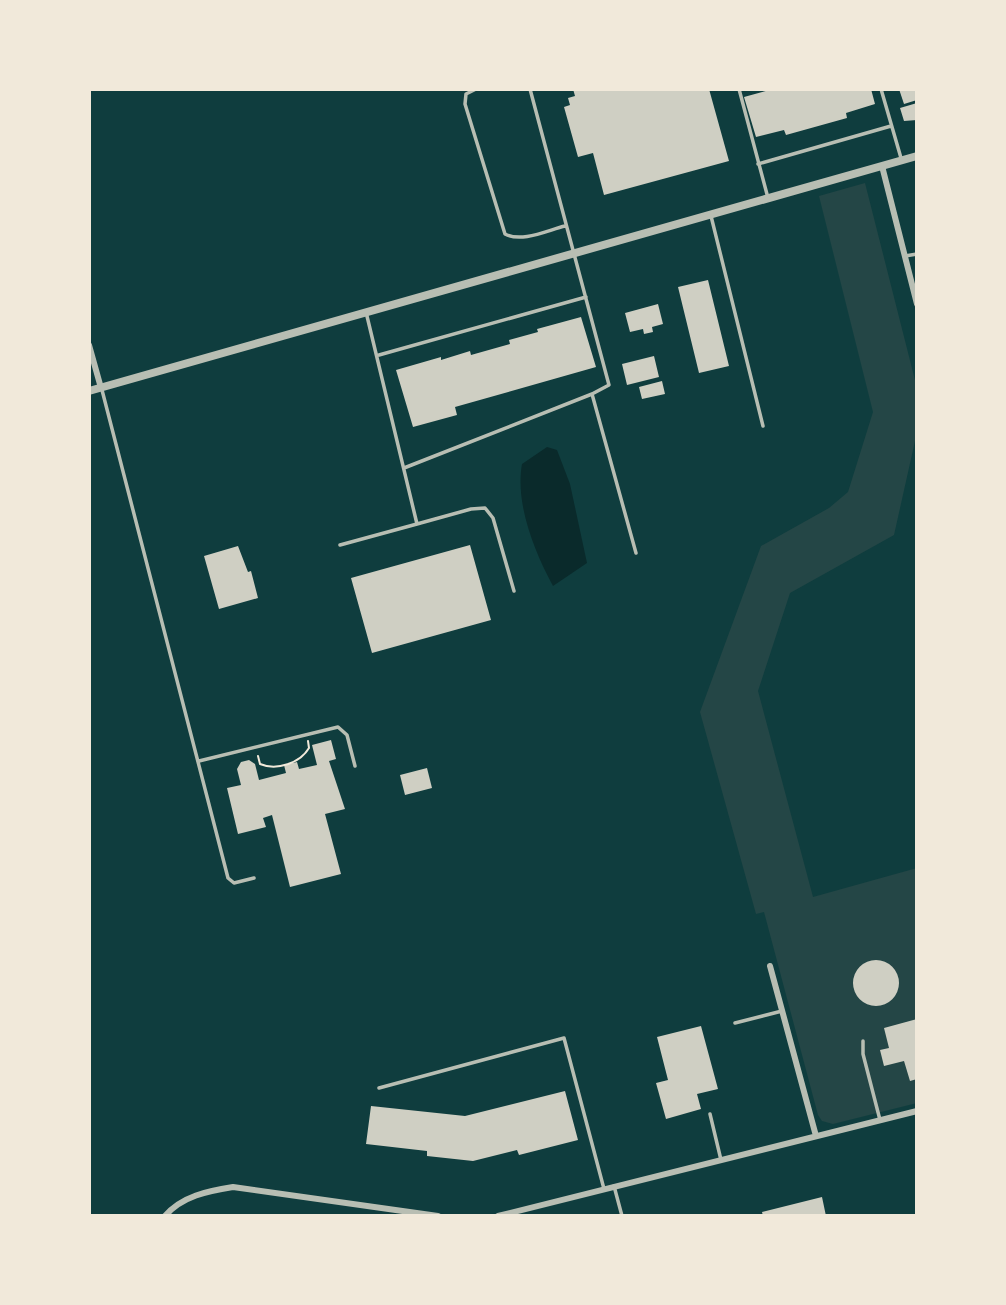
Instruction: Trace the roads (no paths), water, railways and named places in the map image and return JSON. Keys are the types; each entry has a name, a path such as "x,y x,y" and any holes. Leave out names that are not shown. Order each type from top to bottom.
{"street":[{"path":"89,391 917,156"},
{"path":"882,166 917,304"},
{"path":"89,345 101,388"},
{"path":"770,966 816,1136"},
{"path":"498,1216 917,1111"},
{"path":"165,1216 172,1207 203,1192 233,1187 438,1216"}],"lane":[{"path":"476,89 466,94 465,104 505,234 513,238 523,237 565,226"},
{"path":"404,468 609,385 530,89"},
{"path":"739,89 768,198"},
{"path":"881,89 901,160"},
{"path":"758,164 891,126"},
{"path":"711,214 762,426"},
{"path":"905,257 917,254"},
{"path":"378,355 586,297"},
{"path":"366,312 417,524"},
{"path":"101,388 228,878 234,883 254,878"},
{"path":"592,394 636,554"},
{"path":"340,545 471,509 485,508 493,518 514,591"},
{"path":"199,761 338,727 344,730 355,766"},
{"path":"735,1023 782,1011"},
{"path":"379,1088 564,1038 604,1189"},
{"path":"863,1041 863,1054 880,1120"},
{"path":"710,1114 721,1160"},
{"path":"614,1186 622,1216"}]}
